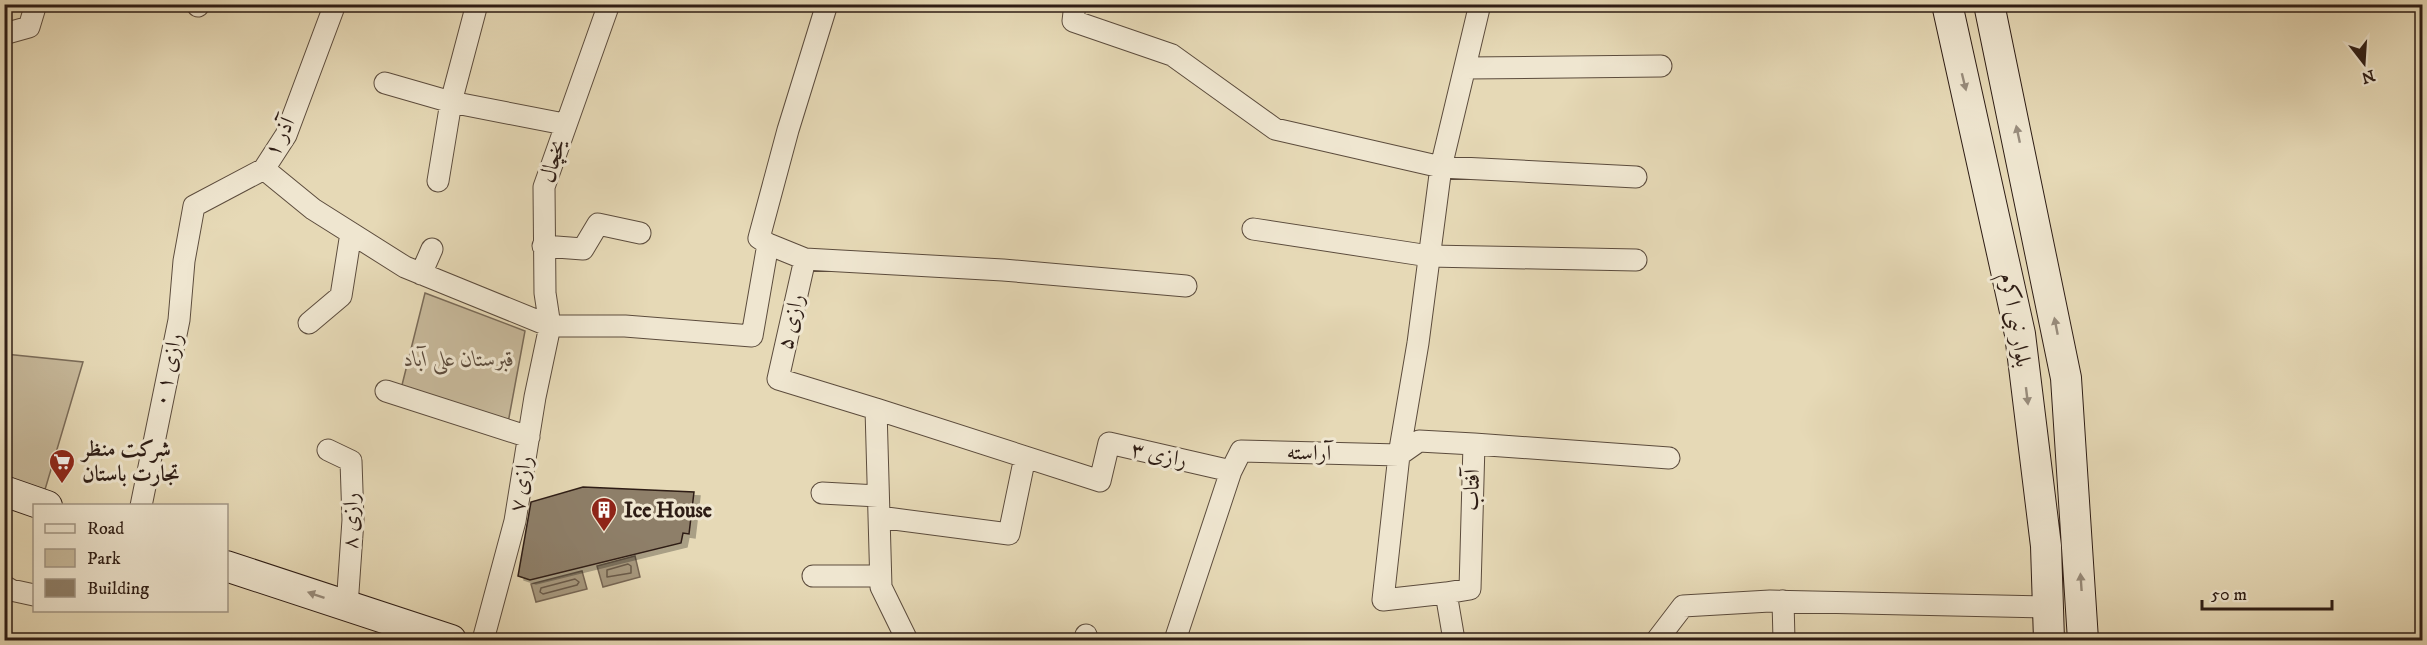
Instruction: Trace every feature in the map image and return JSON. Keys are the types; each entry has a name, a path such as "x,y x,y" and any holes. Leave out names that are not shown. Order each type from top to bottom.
{"main road":[{"name":"بلوار نبی اکرم","path":"1947,4 1952,36 1976,130 2020,334 2046,546 2049,640"},
{"name":"بلوار نبی اکرم","path":"1992,16 2017,129 2066,378 2083,640"},
{"path":"1952,36 1992,16"},
{"path":"4,491 41,504"},
{"path":"4,513 33,523"},
{"path":"228,567 451,640"},
{"path":"228,588 389,640"}],"street":[{"path":"4,34 29,27 36,4"},
{"name":"آذر ۱","path":"183,270 194,206 264,169 286,135 335,4"},
{"path":"438,181 452,102 477,4"},
{"name":"یخچال","path":"550,326 545,293 544,187 564,124 609,4"},
{"path":"827,4 788,130 759,238 805,259 1003,270 1186,286"},
{"path":"1075,4 1073,21 1172,56 1275,129 1441,167 1636,177"},
{"path":"1454,640 1446,593 1383,600 1399,455 1441,167 1479,4"},
{"path":"1465,68 1661,66"},
{"path":"385,83 452,102 564,124"},
{"path":"264,169 313,209 421,274 550,326"},
{"path":"543,246 583,249 598,224 640,233"},
{"path":"1253,229 1429,256 1636,260"},
{"path":"309,323 341,296 351,233"},
{"name":"رازی ۵","path":"550,326 625,326 752,336 768,244"},
{"path":"421,274 432,249"},
{"name":"رازی ۵","path":"805,259 778,379 876,409"},
{"name":"رازی ۱ ۰","path":"141,504 179,320 183,270"},
{"name":"رازی ۷","path":"483,640 515,520 550,326"},
{"path":"386,391 529,437"},
{"path":"876,409 881,587 907,640"},
{"name":"رازی ۳","path":"876,409 1100,481 1108,443 1231,471"},
{"name":"آفتاب","path":"1399,455 1419,441 1474,444 1470,590 1446,593"},
{"path":"1474,444 1669,458"},
{"name":"رازی ۸","path":"328,450 351,461 353,520 347,606"},
{"name":"آراسته","path":"1231,471 1241,451 1399,455"},
{"path":"879,517 1010,534 1025,457"},
{"path":"1175,640 1231,471"},
{"path":"822,493 878,496"},
{"path":"813,576 880,576"},
{"path":"4,586 10,590 33,595"},
{"path":"1657,640 1683,606 1783,601 2048,607"},
{"path":"1783,601 1784,640"}],"green space":[{"name":"قبرستان علی آباد","path":"425,293 525,331 508,423 400,393"},
{"path":"5,354 83,362 41,503 5,491"}],"water":[{"path":"635,556 640,577 603,587 597,566"},
{"path":"582,571 587,589 536,602 531,584"}],"building":[{"name":"Ice House","path":"583,487 694,492 689,534 683,533 681,543 530,580 518,576 531,502"}],"place":[{"name":"شرکت منظر تجارت باستان","path":"62,485"},
{"name":"Ice House","path":"604,533"}]}
